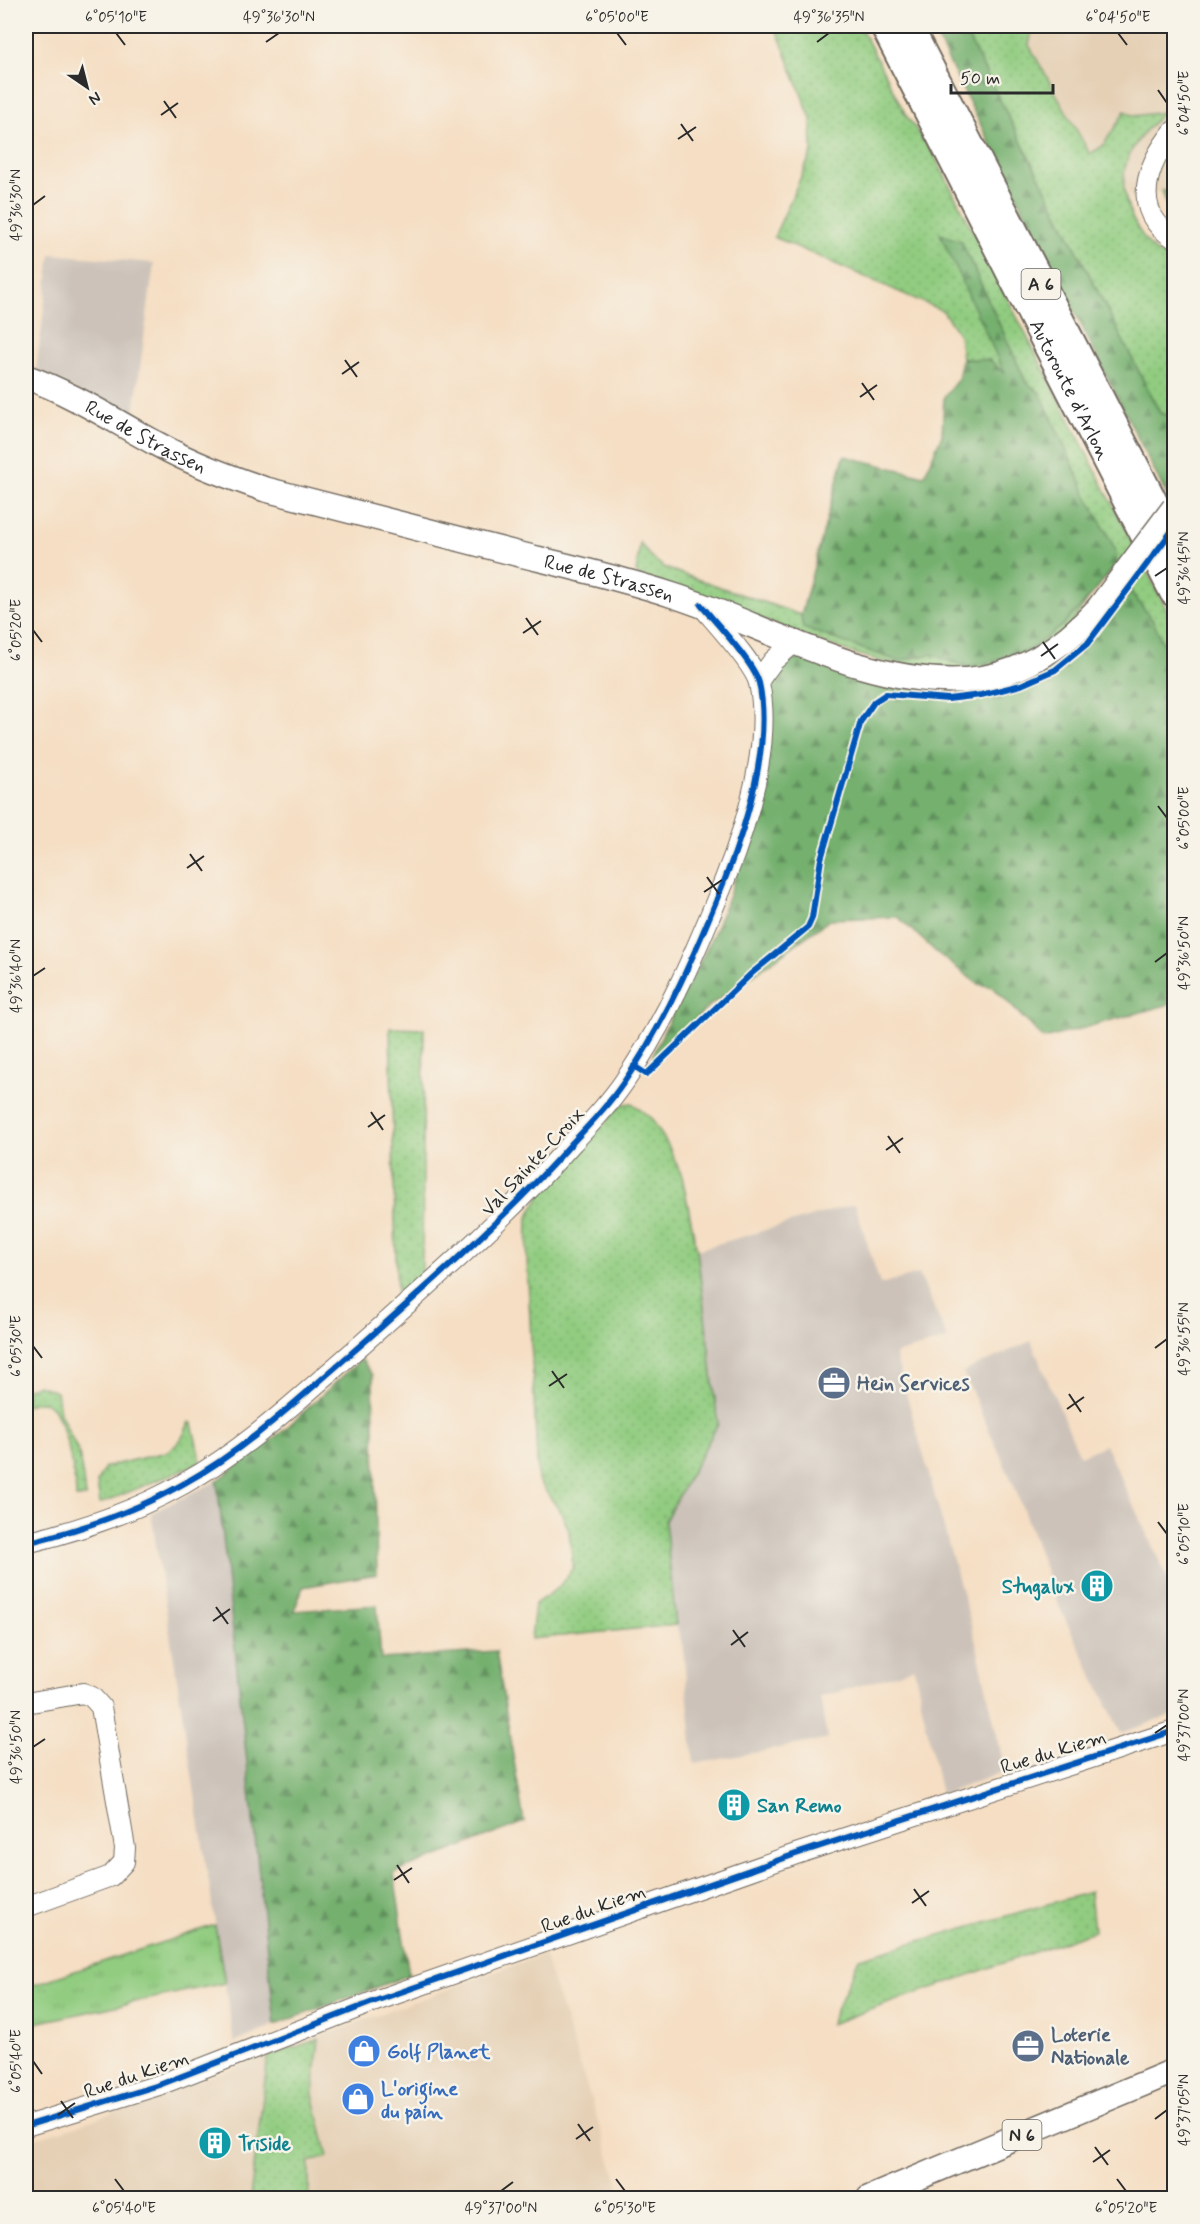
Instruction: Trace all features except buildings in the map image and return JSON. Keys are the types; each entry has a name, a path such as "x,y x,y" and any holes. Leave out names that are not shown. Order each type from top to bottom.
{"highway":[{"name":"Autoroute d'Arlon","path":"885,26 1174,592"},
{"name":"Autoroute d'Arlon","path":"908,26 1174,543"}],"main road":[{"name":"Rue de Strassen","path":"26,377 69,395 200,466 264,489 632,583 701,605 855,663 896,674 934,680 967,680 1020,668 1047,654 1075,634 1098,609 1174,508"},
{"name":"N 6","path":"869,2199 1174,2071"}],"street":[{"path":"1174,131 1152,165 1146,188 1149,205 1156,221 1174,238"},
{"path":"701,605 759,680 772,661 796,641"},
{"name":"Val Sainte-Croix","path":"26,1543 76,1531 181,1486 216,1465 263,1429 515,1205 622,1084 648,1042 694,956 736,849 759,764 761,713 759,680"},
{"path":"26,1703 83,1693 92,1696 101,1707 125,1848 124,1862 111,1876 26,1906"},
{"name":"Rue du Kiem","path":"26,2126 159,2085 378,2000 796,1854 1174,1731"}],"shaded area":[{"path":"1033,26 1174,26 1174,190 1162,191 1132,201 1124,182 1128,158 1139,137 1163,112 1133,116 1125,111 1103,146 1090,154 1029,44"},
{"path":"51,254 154,263 133,420 36,371"},
{"path":"855,1204 880,1284 919,1274 948,1339 895,1354 976,1642 1005,1771 941,1795 914,1667 899,1674 820,1697 827,1739 694,1764 683,1647 676,1625 665,1521 718,1424 697,1250"},
{"path":"1031,1341 1080,1456 1105,1445 1174,1592 1174,1714 1121,1733 1058,1604 1015,1488 963,1372"},
{"path":"217,1481 275,2025 234,2043 151,1513"},
{"path":"544,1954 623,2198 26,2198 26,2141 73,2127"}],"green space":[{"path":"26,26 33,26 26,152"},
{"path":"775,26 860,26 906,115 934,155 1174,624 1174,667 1153,621 1131,592 1117,564 1115,549 1086,494 1040,393 1026,382 961,241 1006,376 990,360 962,359 959,335 943,311 774,237 812,152 811,119"},
{"path":"931,26 962,26 1160,413 1174,417 1174,510"},
{"path":"962,26 1033,26 1029,45 1090,154 1103,146 1125,111 1133,116 1164,112 1144,132 1132,150 1125,168 1124,181 1128,206 1139,230 1154,250 1174,260 1174,417 1160,413"},
{"path":"1174,190 1174,213 1168,208 1162,191"},
{"path":"940,234 961,241 1026,382 1040,393 1086,494 1115,549 1117,564 1063,625 1031,649 995,661 967,667 931,654 898,661 803,628 801,615 844,456 924,476 942,435 944,397 958,379 962,359 990,360 1005,374"},
{"path":"640,543 651,557 665,568 801,615 803,628 898,661 931,654 967,667 995,661 1031,649 1063,625 1090,597 1072,623 1060,635 1039,647 1007,662 975,669 943,671 877,660 641,577 636,572"},
{"path":"1131,592 1153,621 1174,667 1174,1003 1044,1039 993,987 978,984 936,952 898,917 831,919 708,1007 649,1065 715,931 737,872 767,760 769,692 772,679 778,669 789,661 805,658 892,685 945,692 994,687 1058,663 1106,622"},
{"path":"390,1028 424,1029 422,1275 397,1298"},
{"path":"632,1103 652,1119 668,1145 682,1176 697,1250 718,1424 665,1521 676,1625 531,1639 535,1604 559,1587 573,1568 569,1531 562,1514 538,1480 527,1259 528,1217 547,1184 623,1104"},
{"path":"361,1359 373,1375 377,1574 303,1587 294,1611 377,1605 381,1659 496,1651 524,1822 394,1873 409,1975 275,2025 217,1481 283,1431"},
{"path":"38,1385 57,1392 60,1413 79,1453 86,1497 76,1498 68,1447 54,1410 43,1402 26,1405 26,1389"},
{"path":"189,1422 192,1423 201,1462 100,1504 97,1482 105,1467 166,1452 180,1440"},
{"path":"1090,1892 1094,1931 830,2024 859,1958"},
{"path":"215,1925 225,1983 26,2025 26,1987"},
{"path":"319,2039 313,2094 328,2157 309,2162 309,2198 250,2198 268,2057"}],"cycle path":[{"path":"634,1066 646,1074 649,1072 752,973 808,927 812,918 821,859 861,721 874,702 886,694 948,699 981,695 1021,685 1055,670 1087,644 1174,528"},
{"path":"26,1543 126,1512 183,1484 254,1436 362,1344 497,1221 549,1169 618,1090 654,1034 703,932 741,833 760,756 762,706 756,675 742,654 701,605"},
{"path":"26,2126 159,2085 378,2000 796,1854 1174,1731"}],"place":[{"name":"Hein Services","path":"834,1383"},
{"name":"Stugalux","path":"1097,1586"},
{"name":"San Remo","path":"734,1805"},
{"name":"Loterie Nationale","path":"1028,2046"},
{"name":"Golf Planet","path":"364,2051"},
{"name":"L'origine du pain","path":"358,2099"},
{"name":"Triside","path":"215,2143"}]}
